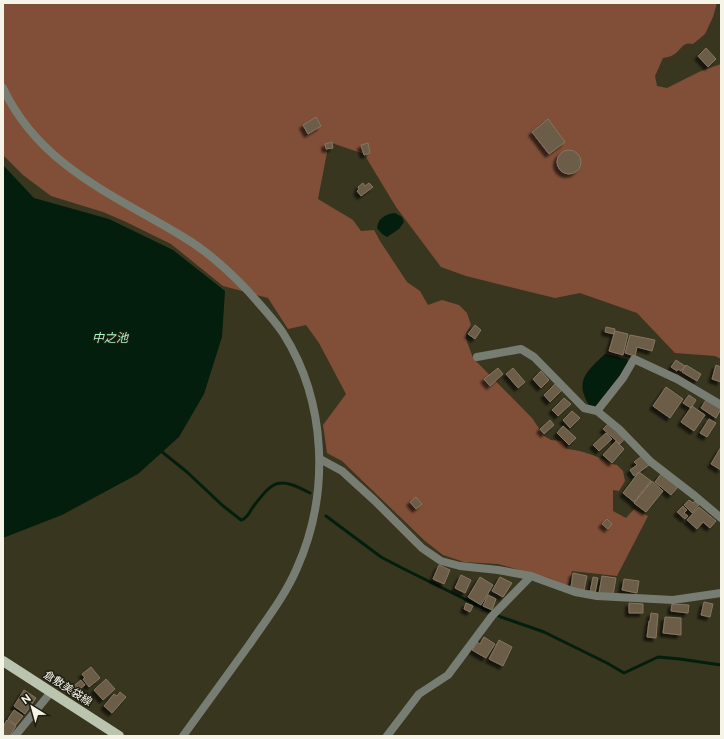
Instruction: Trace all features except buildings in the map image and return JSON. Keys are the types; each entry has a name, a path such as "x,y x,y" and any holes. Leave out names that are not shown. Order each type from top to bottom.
{"main road":[{"name":"倉敷美袋線","path":"3,661 119,736"}],"street":[{"path":"3,88 9,100 38,140 66,166 95,185 186,238 210,254 228,270 270,315 283,333 295,354 312,402 318,428 320,459 315,516 308,542 297,569 281,600 183,736"},
{"path":"477,357 521,350 534,357 584,408 597,411 618,429 651,462 721,518"},
{"path":"597,411 623,378 634,359 677,379 721,406"},
{"path":"320,459 342,471 375,501 422,548 441,561 460,566 498,570 531,576 575,592 597,596 673,600 721,593"},
{"path":"387,736 420,694 448,675 457,665 483,626 531,576"},
{"path":"15,736 51,692"}],"shaded area":[{"path":"3,3 717,3 713,17 705,34 693,44 686,44 673,55 663,58 655,76 657,86 667,88 701,71 721,64 721,359 715,356 675,353 637,313 580,293 555,298 466,276 441,267 396,207 364,154 329,142 318,199 353,220 361,231 374,230 407,282 420,291 428,305 442,300 459,305 467,313 471,325 466,333 466,339 473,358 532,418 544,436 551,440 562,441 567,449 589,454 617,465 623,471 625,481 619,491 613,490 613,511 626,518 634,509 648,516 617,576 572,571 568,586 549,578 498,564 464,562 443,555 425,541 342,461 327,453 323,425 346,394 319,343 306,325 288,329 268,298 223,286 171,244 103,212 51,196 23,175 3,155"}],"water":[{"name":"中之池","path":"3,165 34,198 109,219 173,250 225,291 222,337 204,394 179,437 138,474 62,515 3,538"},
{"path":"395,213 402,217 404,222 399,229 387,237 377,228 379,222 383,217"},
{"path":"605,354 627,359 629,363 607,394 595,407 589,405 585,397 583,383 588,371"}],"waterway":[{"path":"161,451 241,520 247,516 260,498 272,486 284,483 291,484 310,493"},
{"path":"326,516 381,557 501,617 544,632 624,673 658,657 721,665"}]}
